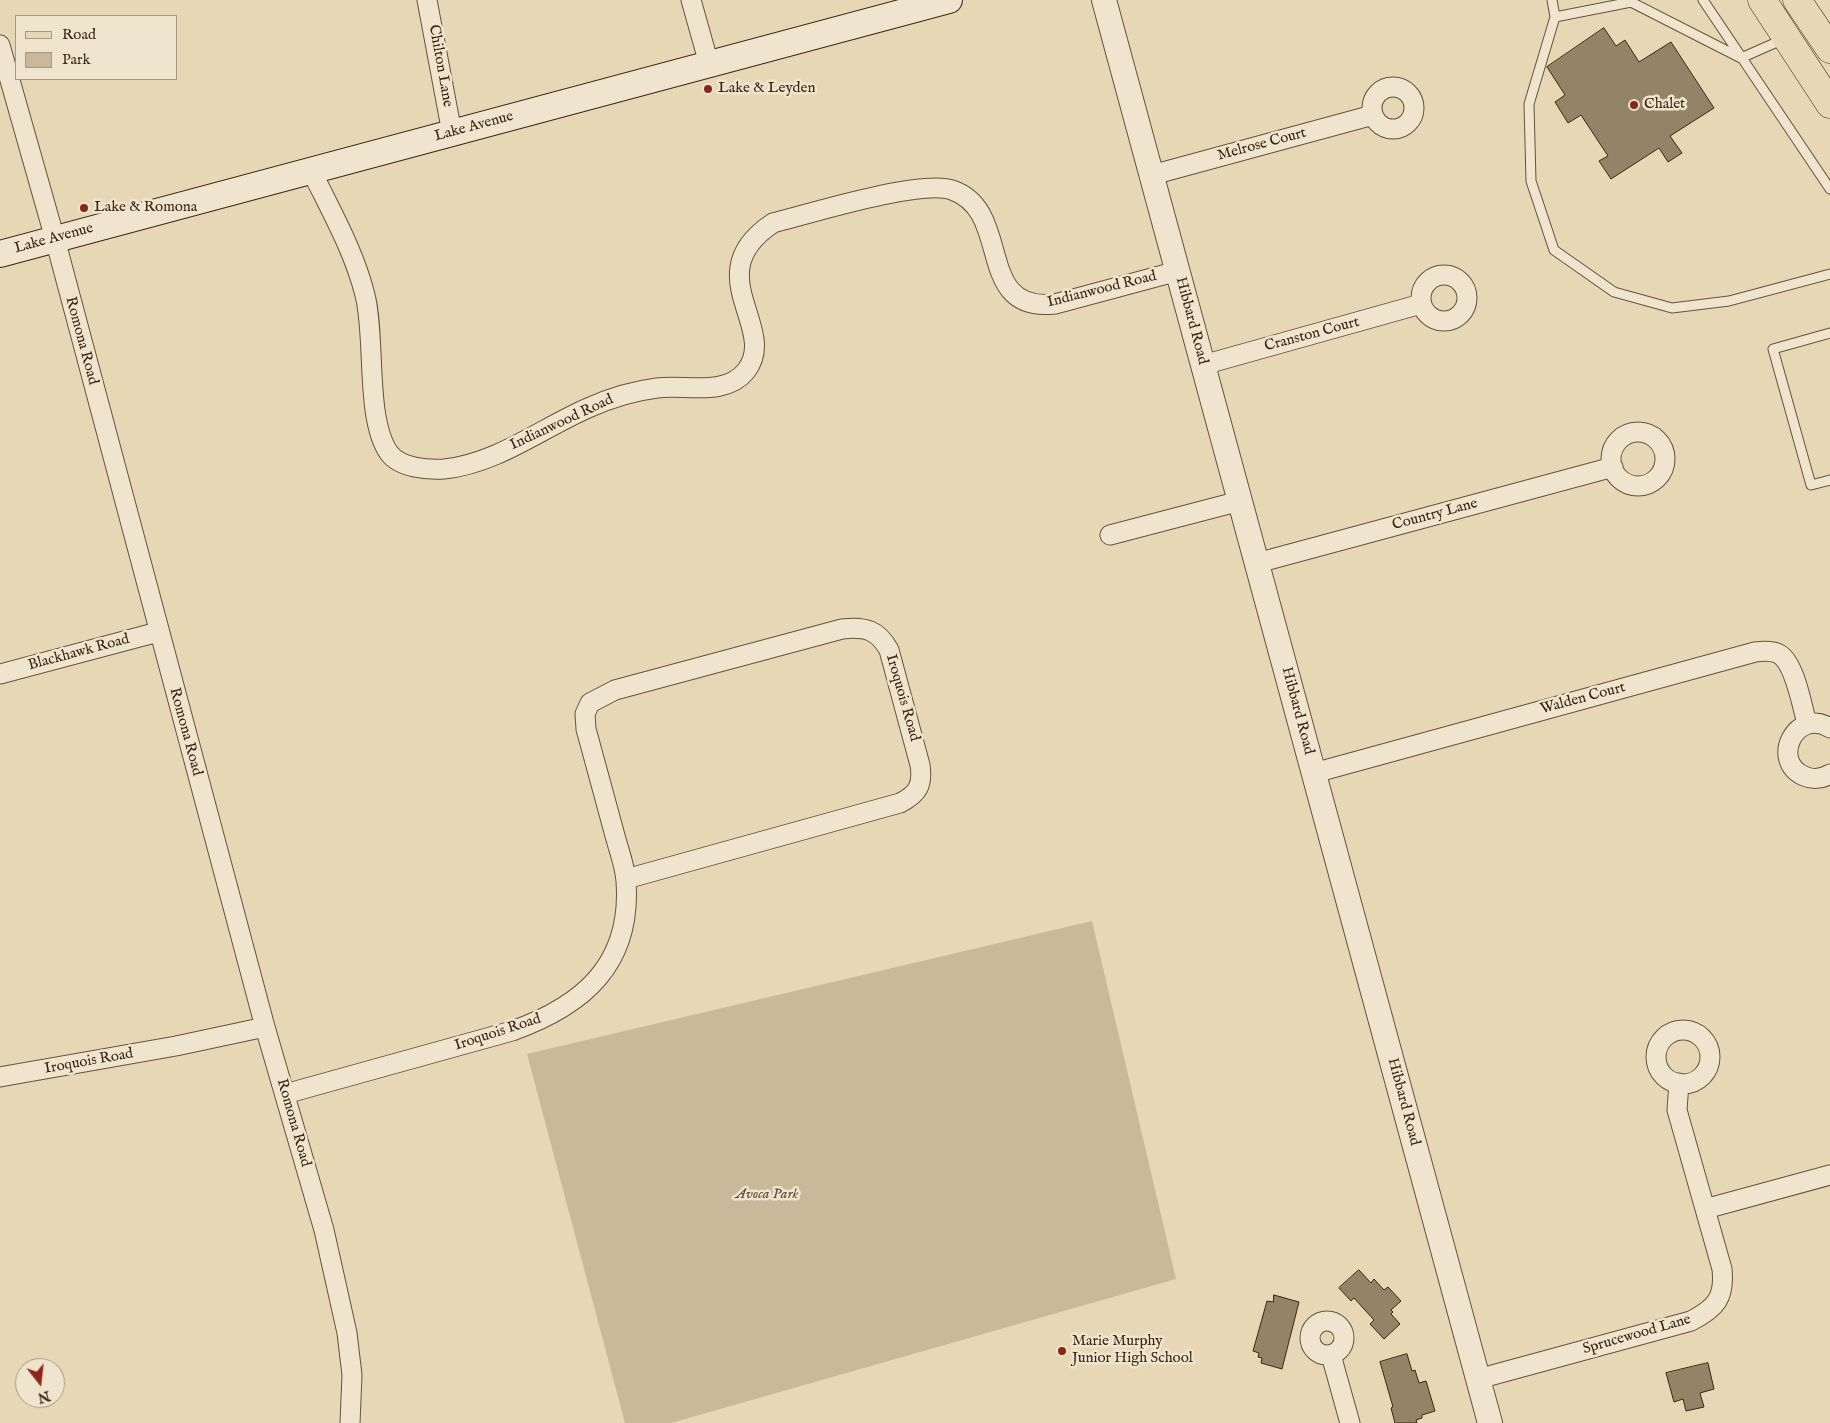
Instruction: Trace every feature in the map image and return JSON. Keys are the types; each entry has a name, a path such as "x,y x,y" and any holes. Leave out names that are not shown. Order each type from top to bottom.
{"main road":[{"name":"Lake Avenue","path":"0,254 949,0"},
{"path":"1762,0 1830,104"},
{"path":"1798,0 1830,49"}],"street":[{"name":"Chilton Lane","path":"427,0 452,133"},
{"path":"691,0 709,64"},
{"name":"Hibbard Road","path":"1104,0 1490,1423"},
{"name":"Romona Road","path":"0,45 55,239 158,632 265,1027 324,1230 346,1333 352,1375 350,1423"},
{"name":"Melrose Court","path":"1152,175 1373,115"},
{"name":"Indianwood Road","path":"311,170 347,243 366,297 373,364 374,402 382,441 390,455 402,463 418,468 443,469 466,465 489,457 565,418 631,392 660,388 715,388 732,382 746,371 753,356 754,342 740,282 739,263 746,247 758,233 773,223 897,192 930,187 950,189 967,196 979,208 987,226 1002,280 1012,294 1039,306 1055,304 1178,270"},
{"name":"Cranston Court","path":"1203,365 1421,304"},
{"name":"Country Lane","path":"1257,563 1613,467"},
{"path":"1110,535 1240,501"},
{"name":"Iroquois Road","path":"285,1094 512,1031 545,1019 588,989 616,949 624,929 626,879 586,729 585,714 590,703 615,690 842,629 858,627 872,630 883,640 889,650 920,765 922,778 920,788 912,797 900,803 626,879"},
{"name":"Blackhawk Road","path":"0,674 158,632"},
{"name":"Walden Court","path":"1314,773 1755,652 1777,653 1785,659 1791,669 1807,724"},
{"path":"1830,728 1816,723 1807,724 1799,728 1788,742 1788,760 1793,768 1808,778 1817,779 1830,774"},
{"name":"Iroquois Road","path":"0,1077 176,1046 265,1027"},
{"name":"Sprucewood Lane","path":"1478,1379 1691,1321 1704,1315 1715,1306 1721,1295 1723,1281 1677,1110 1679,1083"},
{"path":"1705,1209 1830,1175"},
{"path":"1331,1355 1350,1423"}],"lane":[{"path":"1552,0 1556,17 1529,104 1531,181 1554,250 1614,292 1672,308 1729,301 1830,274"},
{"path":"1702,0 1830,188"},
{"path":"1556,17 1631,2 1741,58"},
{"path":"1741,58 1787,38"},
{"path":"1830,333 1774,349 1811,485 1830,480"}],"green space":[{"name":"Avoca Park","path":"1092,921 1176,1279 671,1423 625,1423 527,1054"}],"building":[{"name":"Chalet","path":"1604,28 1616,46 1625,40 1639,62 1671,42 1714,108 1670,136 1682,153 1668,162 1659,148 1611,179 1599,161 1608,156 1581,115 1568,123 1555,102 1565,95 1547,67"},
{"path":"1359,1270 1371,1283 1374,1279 1384,1290 1388,1287 1401,1301 1391,1310 1393,1312 1391,1314 1400,1324 1384,1339 1370,1324 1374,1320 1354,1298 1351,1301 1339,1288"},
{"path":"1274,1295 1299,1302 1282,1369 1261,1363 1262,1358 1258,1357 1259,1353 1253,1351 1267,1301 1273,1302"},
{"path":"1407,1354 1412,1371 1415,1370 1419,1383 1426,1381 1435,1411 1422,1415 1422,1418 1416,1420 1417,1423 1395,1423 1391,1408 1393,1407 1380,1362"},
{"path":"1708,1363 1714,1389 1700,1393 1704,1407 1686,1411 1683,1399 1674,1402 1666,1373"}],"place":[{"name":"Lake & Leyden","path":"708,89"},
{"name":"Chalet","path":"1634,105"},
{"name":"Lake & Romona","path":"84,208"},
{"name":"Marie Murphy Junior High School","path":"1062,1351"}]}
